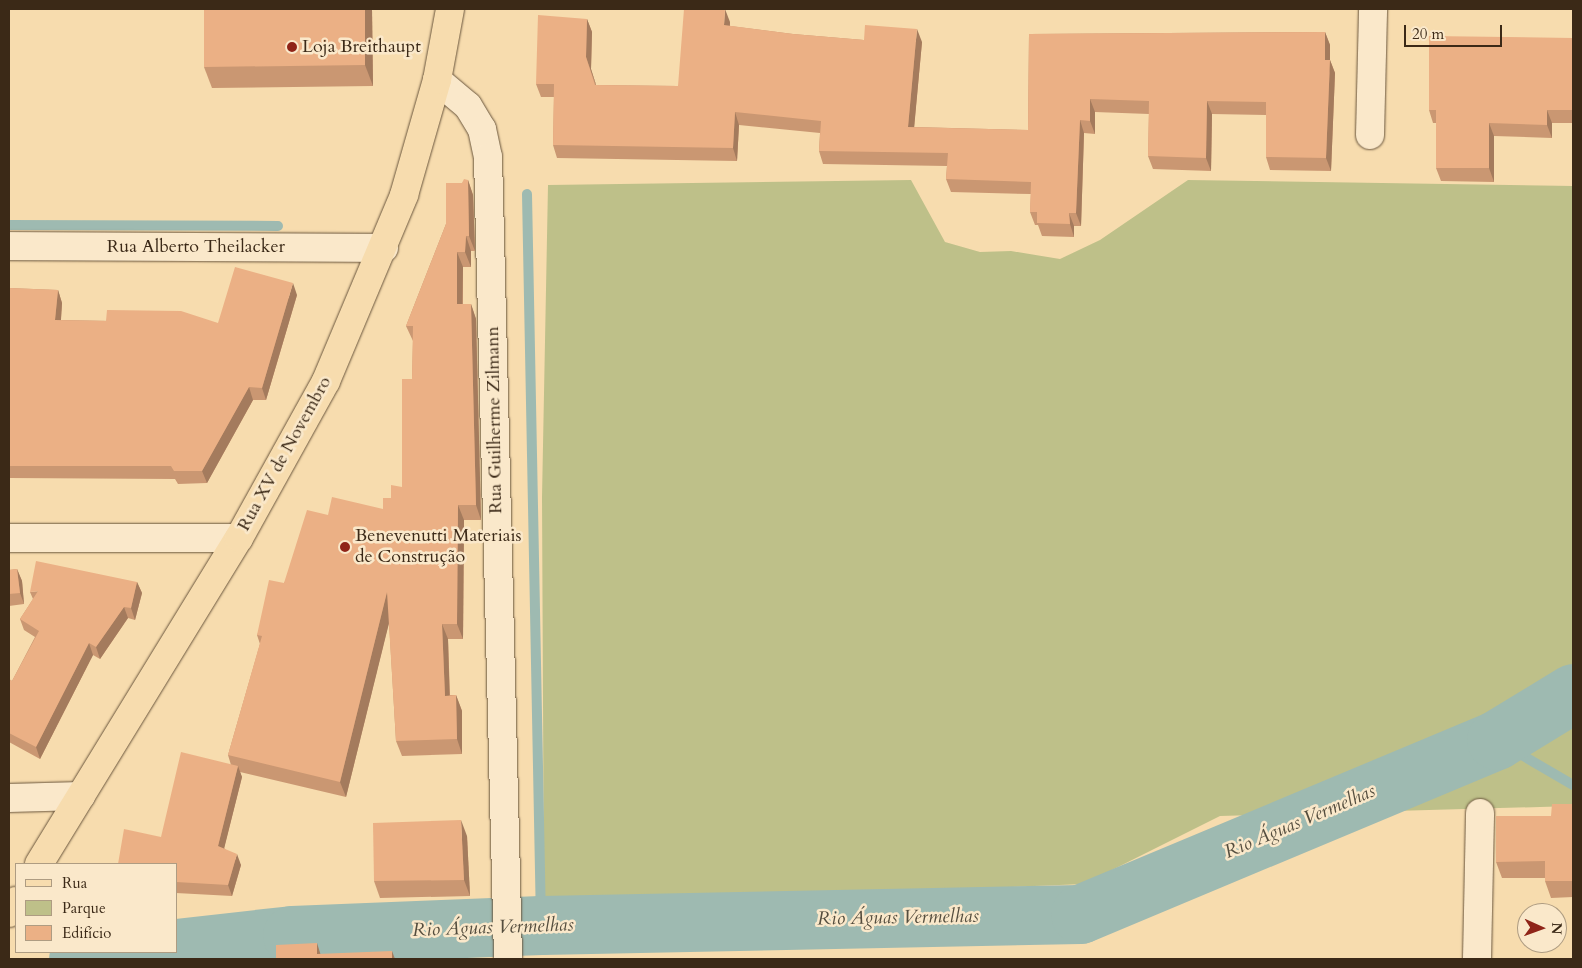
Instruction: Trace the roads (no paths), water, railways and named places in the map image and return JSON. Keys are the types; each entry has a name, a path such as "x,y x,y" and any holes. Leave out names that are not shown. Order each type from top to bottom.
{"main road":[{"name":"Rua XV de Novembro","path":"40,863 239,538 326,381 384,248 422,140 437,80 450,9"}],"street":[{"path":"1370,135 1372,9"},
{"name":"Rua Guilherme Zilmann","path":"437,80 468,106 482,129 488,157 507,951"},
{"name":"Rua Alberto Theilacker","path":"9,246 384,248"},
{"path":"9,538 239,538"},
{"path":"9,798 81,796"},
{"path":"1477,959 1480,813"}],"waterway":[{"path":"527,194 541,925"},
{"path":"9,225 278,226"},
{"name":"Rio Águas Vermelhas","path":"178,948 292,935 541,925 1080,914 1496,740 1573,693"},
{"path":"1496,740 1573,785"},
{"name":"Rio Águas Vermelhas","path":"78,959 135,953"}],"place":[{"name":"Loja Breithaupt","path":"292,47"},
{"name":"Benevenutti Materiais de Construção","path":"345,547"}]}
